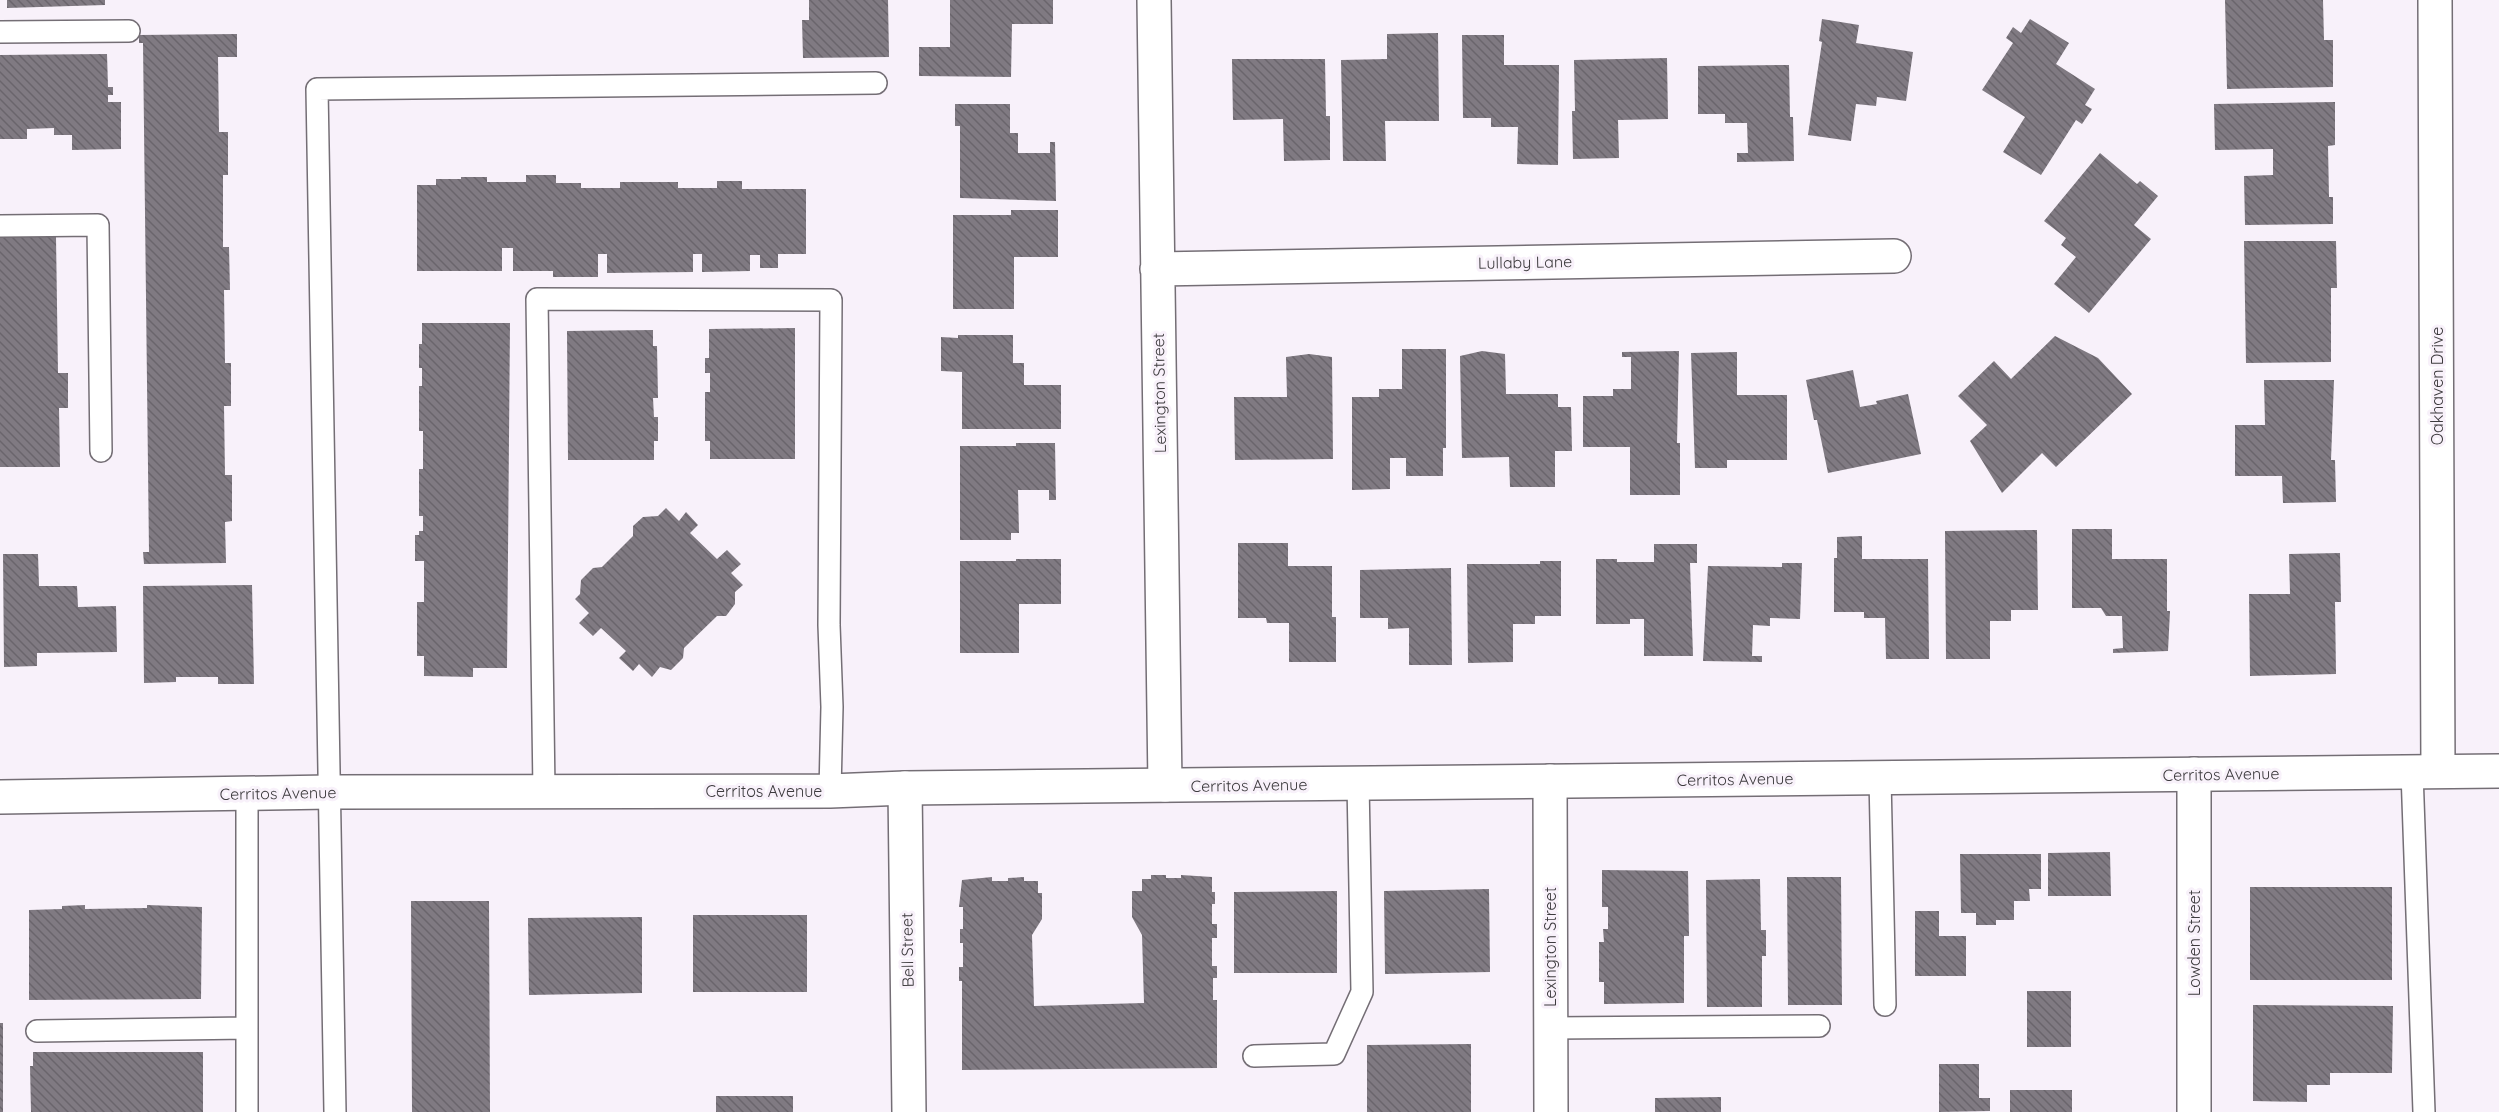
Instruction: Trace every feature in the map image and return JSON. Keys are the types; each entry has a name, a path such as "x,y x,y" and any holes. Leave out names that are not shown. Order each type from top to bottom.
{"street":[{"name":"Lexington Street","path":"1154,0 1165,785"},
{"name":"Oakhaven Drive","path":"2425,772 2435,0"},
{"name":"Lullaby Lane","path":"1157,269 1894,256"},
{"name":"Cerritos Avenue","path":"0,797 330,792 830,791 905,788 2499,771"},
{"name":"Lowden Street","path":"2194,774 2194,1112"},
{"name":"Lexington Street","path":"1550,781 1551,1112"},
{"name":"Bell Street","path":"905,788 909,1112"}],"lane":[{"path":"0,32 129,31"},
{"path":"335,1112 317,89 876,82"},
{"path":"0,226 98,225 101,450"},
{"path":"544,791 537,299 831,300 829,613 832,707 830,791"},
{"path":"2424,1112 2425,772"},
{"path":"1880,778 1885,1005"},
{"path":"1254,1056 1334,1054 1362,992 1358,783"},
{"path":"247,794 247,1112"},
{"path":"1551,1028 1819,1026"},
{"path":"37,1031 247,1028"}],"building":[{"path":"7,0 105,0 105,5 7,8"},
{"path":"809,0 888,0 889,57 803,58 802,20 809,20"},
{"path":"950,0 1053,0 1053,24 1012,24 1011,77 919,76 919,47 950,47"},
{"path":"2225,0 2323,0 2324,40 2333,40 2333,87 2227,89"},
{"path":"1822,19 1859,25 1856,43 1913,52 1906,101 1877,97 1876,106 1856,104 1851,141 1808,135 1822,42 1819,41"},
{"path":"2030,19 2069,43 2056,64 2095,89 2085,105 2092,109 2082,124 2076,120 2041,175 2003,152 2025,117 1982,90 2013,43 2006,38 2013,27 2021,33"},
{"path":"1438,33 1439,121 1385,121 1386,161 1343,161 1341,60 1387,59 1387,34"},
{"path":"237,34 237,57 218,57 219,132 228,132 228,175 223,175 223,247 229,247 230,290 224,290 225,363 231,363 231,406 224,406 225,475 232,475 232,521 225,522 226,563 144,564 143,552 149,552 143,43 139,43 139,35"},
{"path":"1462,35 1504,35 1504,65 1559,65 1558,165 1517,164 1518,127 1491,127 1491,118 1463,118"},
{"path":"107,54 108,87 113,87 113,95 108,95 108,102 121,102 121,149 72,150 72,135 54,135 54,128 27,129 27,139 0,139 0,55"},
{"path":"1667,58 1668,119 1618,120 1619,158 1573,159 1574,60"},
{"path":"1232,59 1325,59 1326,116 1330,116 1330,160 1284,161 1283,119 1233,120"},
{"path":"1789,65 1794,161 1737,162 1737,153 1748,153 1747,123 1725,123 1725,114 1698,114 1698,66"},
{"path":"2335,102 2335,145 2328,146 2329,197 2333,197 2333,224 2245,225 2244,176 2273,175 2273,149 2215,150 2214,104"},
{"path":"955,104 1010,104 1010,133 1018,133 1018,153 1050,153 1050,142 1055,142 1056,201 960,198 960,126 955,126"},
{"path":"2100,153 2137,184 2140,181 2158,196 2134,225 2151,239 2089,313 2054,284 2076,257 2061,245 2066,238 2044,221"},
{"path":"526,175 556,175 556,183 581,183 581,188 620,188 620,182 678,182 678,188 717,188 717,181 742,181 742,189 806,189 806,254 778,254 778,268 760,268 760,255 750,255 750,271 702,272 702,254 693,254 693,272 607,273 607,254 598,254 598,277 553,277 553,271 513,271 513,248 502,248 502,271 417,271 417,185 436,185 436,179 461,179 461,177 487,177 487,182 526,182"},
{"path":"1011,210 1058,210 1058,257 1014,257 1014,309 953,309 953,215 1011,215"},
{"path":"0,237 56,237 58,373 68,373 68,408 59,408 60,467 0,467"},
{"path":"2244,241 2336,241 2337,288 2331,288 2331,362 2246,363"},
{"path":"422,323 510,323 507,668 473,668 473,677 424,676 424,656 417,656 417,602 424,602 424,561 415,561 415,535 423,531 423,516 419,516 419,469 423,469 423,431 419,431 419,386 422,386 422,368 419,368 419,344 422,344"},
{"path":"795,328 795,459 710,459 710,441 705,441 705,392 710,392 710,373 705,373 705,358 709,358 709,329"},
{"path":"653,330 653,346 657,346 658,398 653,398 654,417 658,417 658,441 654,441 654,460 568,460 567,331"},
{"path":"958,335 1013,335 1013,363 1024,363 1024,385 1061,385 1061,429 962,429 962,372 941,371 941,337 958,338"},
{"path":"2055,336 2098,358 2132,394 2056,467 2042,453 2002,493 1970,441 1987,425 1958,396 1994,361 2011,379"},
{"path":"1402,349 1446,349 1446,448 1443,448 1443,476 1406,476 1406,458 1390,458 1390,489 1352,490 1352,397 1379,397 1379,389 1402,389"},
{"path":"1482,351 1505,354 1506,394 1558,394 1558,407 1571,407 1572,451 1555,451 1555,487 1510,487 1509,457 1462,458 1460,356"},
{"path":"1679,351 1677,443 1680,443 1680,495 1630,495 1630,447 1583,447 1583,396 1613,396 1613,389 1631,389 1631,357 1622,357 1622,352"},
{"path":"1737,352 1737,395 1787,395 1787,460 1727,460 1727,468 1695,468 1691,353"},
{"path":"1309,354 1332,357 1333,459 1235,460 1234,397 1287,397 1286,357"},
{"path":"1853,370 1860,407 1908,394 1921,454 1828,473 1806,380"},
{"path":"2264,380 2334,380 2331,460 2335,460 2336,502 2283,503 2282,476 2235,476 2235,425 2265,425"},
{"path":"1016,443 1055,443 1056,500 1049,500 1049,490 1018,490 1019,533 1011,533 1011,540 960,540 960,446 1016,446"},
{"path":"666,508 679,521 686,512 698,525 690,533 717,559 727,550 741,564 731,573 743,585 735,592 735,604 726,616 717,616 684,648 683,658 671,670 660,667 652,677 639,664 633,671 619,658 626,651 601,628 593,636 579,623 589,613 575,599 580,594 581,580 593,568 602,567 633,536 633,526 643,517 658,516"},
{"path":"2072,529 2112,529 2112,559 2167,559 2167,611 2170,611 2168,651 2113,653 2113,649 2123,648 2122,616 2106,616 2101,608 2072,608"},
{"path":"2037,530 2038,610 2011,610 2011,621 1990,621 1990,659 1946,659 1945,531"},
{"path":"1862,536 1862,559 1928,559 1929,659 1886,659 1885,618 1864,618 1864,612 1834,612 1834,558 1837,558 1837,537"},
{"path":"1238,543 1288,543 1288,566 1332,566 1332,617 1336,617 1336,662 1289,662 1289,623 1267,623 1266,618 1238,618"},
{"path":"1654,544 1697,544 1697,563 1690,563 1693,656 1644,656 1644,619 1630,619 1630,624 1596,624 1596,559 1617,559 1617,562 1654,562"},
{"path":"2340,553 2341,602 2335,602 2336,674 2250,676 2249,594 2290,594 2289,554"},
{"path":"3,554 38,554 39,586 77,586 78,607 116,606 117,652 37,653 37,666 4,667"},
{"path":"1016,559 1061,559 1061,604 1019,604 1019,653 960,653 960,561 1016,561"},
{"path":"1540,561 1561,561 1561,616 1535,616 1535,624 1513,624 1513,662 1468,663 1467,564 1540,564"},
{"path":"1782,563 1802,563 1800,619 1770,618 1770,626 1753,625 1752,656 1762,656 1762,662 1703,661 1708,566 1782,567"},
{"path":"1451,568 1452,665 1409,665 1409,628 1388,629 1388,618 1360,618 1360,570"},
{"path":"252,585 254,684 218,684 218,677 176,677 176,682 144,683 143,586"},
{"path":"2110,852 2111,896 2048,896 2048,853"},
{"path":"1960,854 2041,854 2041,889 2029,889 2030,901 2014,901 2014,920 1996,920 1996,925 1976,925 1976,913 1961,913"},
{"path":"1602,870 1688,871 1689,936 1684,936 1684,1003 1604,1004 1604,982 1599,982 1599,942 1604,942 1603,929 1608,929 1608,907 1602,907"},
{"path":"1151,875 1166,875 1166,878 1181,878 1181,875 1212,877 1215,904 1212,904 1212,924 1217,924 1217,938 1212,938 1212,966 1217,966 1217,978 1213,978 1213,1000 1217,1000 1217,1068 962,1070 962,981 959,981 959,967 963,967 963,943 960,943 960,929 963,929 963,907 959,907 962,880 992,877 992,881 1008,881 1008,878 1024,877 1024,881 1038,881 1038,893 1042,893 1042,919 1032,935 1034,1006 1144,1003 1142,935 1132,917 1132,891 1142,891 1142,879 1151,879"},
{"path":"1787,877 1841,877 1842,1005 1788,1005"},
{"path":"1760,879 1761,930 1766,930 1766,956 1762,956 1762,1007 1707,1007 1706,880"},
{"path":"2250,887 2392,887 2392,980 2250,980"},
{"path":"1489,889 1490,972 1385,974 1384,891"},
{"path":"1337,891 1337,973 1234,973 1234,892"},
{"path":"411,901 489,901 490,1112 412,1112"},
{"path":"85,905 85,909 147,908 147,905 202,907 201,999 29,1000 29,910 62,909 62,906"},
{"path":"1915,911 1939,911 1939,936 1966,936 1966,976 1915,976"},
{"path":"693,915 807,915 807,992 693,992"},
{"path":"642,917 642,993 529,995 528,918"},
{"path":"2027,991 2071,991 2071,1047 2027,1047"},
{"path":"2253,1005 2393,1006 2392,1073 2330,1073 2330,1085 2307,1085 2307,1102 2253,1101"},
{"path":"0,1023 3,1023 3,1112 0,1112"},
{"path":"1471,1044 1471,1112 1367,1112 1367,1045"},
{"path":"33,1052 203,1052 203,1112 31,1112 30,1066 33,1066"},
{"path":"1939,1064 1979,1064 1979,1098 1990,1098 1990,1111 1939,1112"},
{"path":"2010,1090 2072,1090 2072,1112 2010,1112"},
{"path":"716,1096 793,1096 793,1112 716,1112"},
{"path":"1721,1097 1721,1112 1655,1112 1655,1098"}]}
